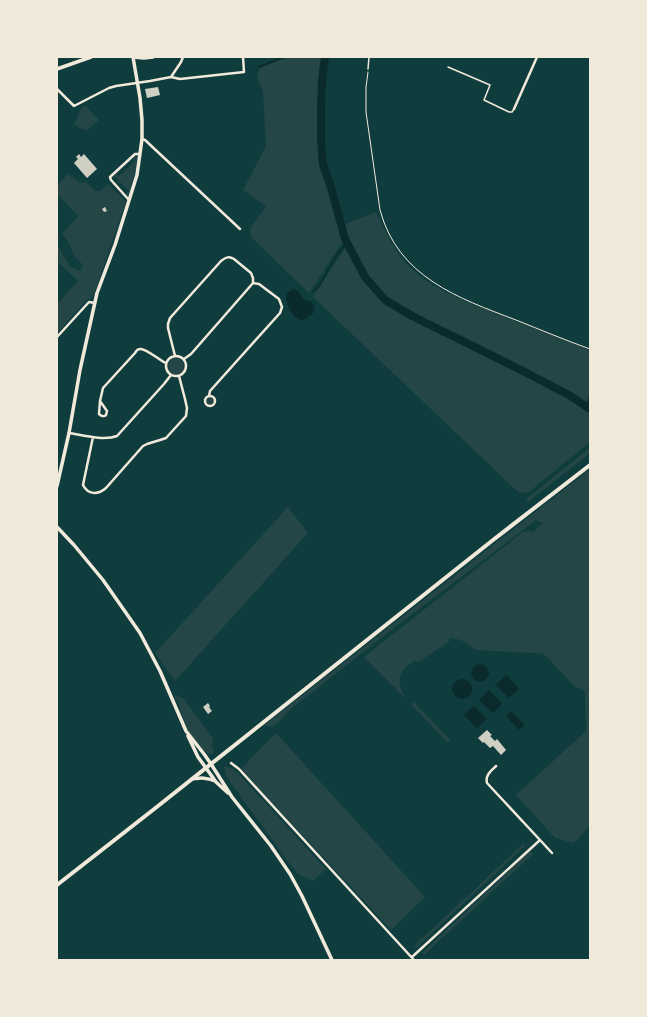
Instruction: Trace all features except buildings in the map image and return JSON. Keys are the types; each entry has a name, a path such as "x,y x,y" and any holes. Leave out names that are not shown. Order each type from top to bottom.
{"main road":[{"path":"57,884 252,733 590,464"}],"street":[{"path":"57,70 91,57"},
{"path":"57,486 97,293 115,245 137,175 142,139 141,113 133,57 153,57"},
{"path":"171,76 183,57"},
{"path":"57,89 74,106 109,88 116,86 157,80 171,76 180,79 244,72 243,57"},
{"path":"514,110 537,57"},
{"path":"142,139 145,140 240,229"},
{"path":"129,200 110,177 136,154 140,154"},
{"path":"175,356 168,328 170,318 221,261 226,257 232,257 251,273 253,283 191,354 184,360"},
{"path":"209,396 213,397 215,402 213,405 207,406 204,402 205,398 209,396 210,391 280,313 282,307 279,299 259,284 253,283"},
{"path":"57,337 89,302 95,303"},
{"path":"100,401 107,411 104,416 99,414 100,401 103,388 134,352 139,349 144,349 166,363"},
{"path":"175,356 184,360 186,363 186,369 179,376 171,375 167,371 166,363 170,358 175,356"},
{"path":"69,433 93,437 109,438 117,436 171,375"},
{"path":"93,437 83,485 88,491 98,493 106,488 143,446 166,438 186,416 187,408 179,376"},
{"path":"57,527 103,580 140,633 160,671 194,750 216,782 232,797"},
{"path":"186,731 211,764 232,797 275,851 290,874 332,960"},
{"path":"231,763 414,960"},
{"path":"496,766 488,774 486,780 487,782 552,853"},
{"path":"192,779 202,778 216,782"},
{"path":"412,957 540,840"}],"lane":[{"path":"368,69 369,57"},
{"path":"448,67 490,85 484,100 509,112 514,110"}],"path":[{"path":"368,69 366,112 380,210 388,232 400,253 417,271 433,283 449,292 590,350"}],"shaded area":[{"path":"288,57 324,57 320,86 319,137 322,166 343,241 309,293 251,237 250,228 266,206 243,190 266,146 263,91 257,78 260,68"},
{"path":"85,105 99,120 87,130 74,124 81,109"},
{"path":"134,157 137,157 135,174 128,195 126,193 129,191 120,182 117,184 116,182 118,180 115,177 113,178 116,174 119,176 135,161 133,159"},
{"path":"68,174 80,183 86,182 95,191 100,191 108,184 126,202 93,297 87,300 57,333 57,304 78,281 57,261 57,246 70,266 80,271 83,265 75,257 67,239 62,234 78,216 57,194 57,186"},
{"path":"376,212 402,258 417,273 440,289 505,317 590,350 590,392 586,403 407,311 387,299 366,274 354,254 345,224"},
{"path":"345,248 348,250 352,260 371,288 387,304 410,318 513,367 590,412 590,442 530,491 520,493 517,491 313,297"},
{"path":"293,289 299,292 305,300 310,301 315,310 303,320 296,318 287,304 287,295"},
{"path":"176,358 183,363 184,366 179,373 176,374 169,369 168,366 173,359"},
{"path":"208,396 212,396 214,397 214,405 208,406 205,403 205,399"},
{"path":"590,448 590,453 528,502 526,499"},
{"path":"590,469 590,826 574,843 555,838 516,795 586,731 585,694 583,690 574,686 544,654 476,650 463,641 451,638 448,640 450,641 417,663 416,660 405,668 400,676 400,686 405,698 364,657 523,532 533,532 543,523 536,520 293,707 274,726 263,726"},
{"path":"288,507 308,533 175,681 155,653"},
{"path":"476,664 484,664 489,669 487,680 484,682 476,682 471,677 471,669"},
{"path":"506,675 519,689 509,698 496,685"},
{"path":"462,679 469,682 472,689 469,696 462,699 455,696 452,689 455,682"},
{"path":"489,690 502,704 493,713 479,700"},
{"path":"176,695 184,699 213,739 212,746 214,750 212,755 207,753 198,745 191,734 185,723 179,705 174,697"},
{"path":"414,702 450,740 448,743 411,704"},
{"path":"474,706 487,719 477,728 464,715"},
{"path":"511,711 525,725 519,730 506,716"},
{"path":"276,733 425,897 391,930 241,769"},
{"path":"224,766 232,768 238,773 326,869 313,881 298,874 286,859 226,776"},
{"path":"523,844 525,846 416,948 414,946"},
{"path":"530,851 533,854 424,955 422,953"}],"waterway":[{"path":"259,67 284,57"},
{"path":"325,57 322,81 321,111 323,165 330,184 345,239 365,277 385,300 414,317 569,395 590,409"},
{"path":"313,291 319,286 336,256 347,243"},
{"path":"587,407 590,397"}]}
